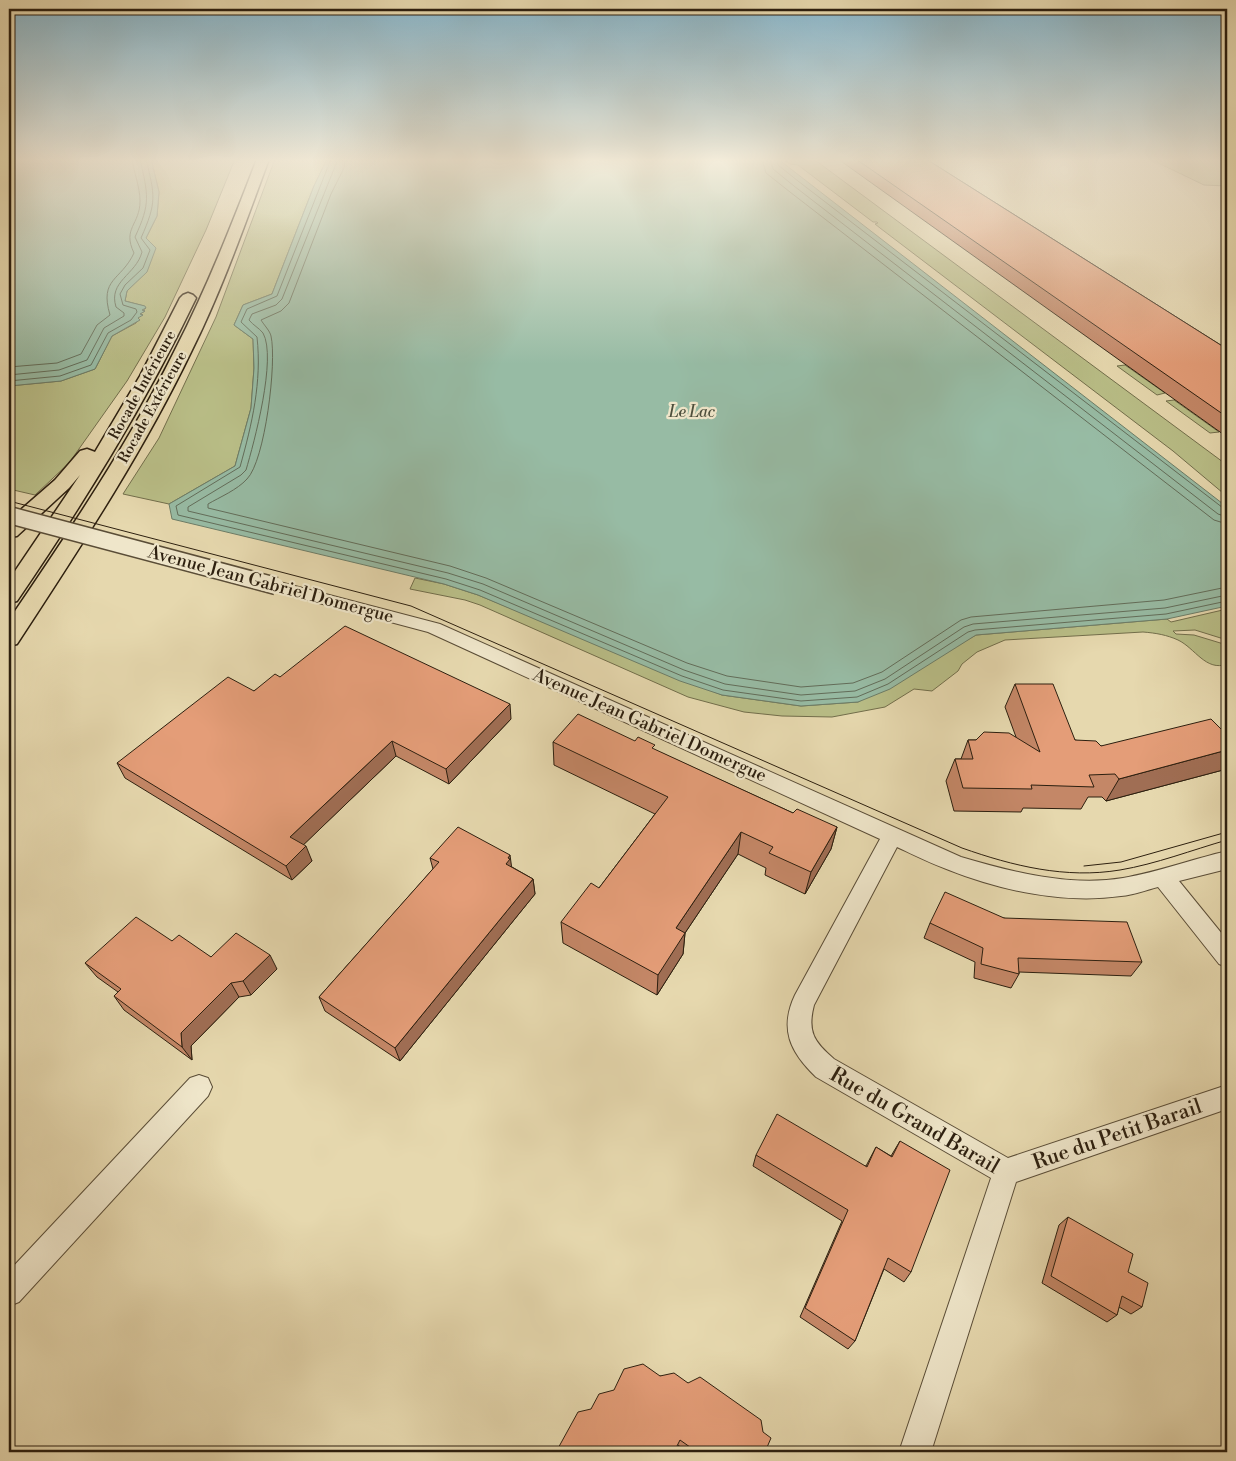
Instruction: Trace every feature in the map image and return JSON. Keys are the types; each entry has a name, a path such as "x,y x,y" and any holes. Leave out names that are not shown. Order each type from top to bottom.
{"highway":[{"name":"Rocade Extérieure","path":"9,638 83,526 158,401 206,302 236,227"},
{"name":"Rocade Intérieure","path":"9,596 49,539 123,424 196,282"},
{"path":"9,531 62,484 83,461 177,322"}],"street":[{"name":"Avenue Jean Gabriel Domergue","path":"9,516 434,628 956,864 996,877 1038,885 1080,889 1110,889 1227,860"},
{"name":"Rue du Grand Barail","path":"893,836 803,1003 798,1019 800,1037 810,1055 825,1068 1006,1172 915,1452"},
{"path":"1162,876 1227,957"},
{"path":"9,1292 199,1087"},
{"name":"Rue du Petit Barail","path":"1006,1172 1227,1097"}],"shaded area":[{"path":"151,227 207,227 165,317 127,381 69,463 35,495 9,489 9,386 61,381 95,369 112,336 136,323 139,316 143,315 140,314 145,311 142,311 146,308 144,306 125,301 127,291 147,271 146,238"},
{"path":"250,227 298,227 272,294 243,305 234,325 253,339 254,368 251,408 235,466 169,504 123,494 159,438 216,317"},
{"path":"906,227 1227,465 1227,502 1223,500 1223,493 1173,451 880,228"},
{"path":"1125,365 1165,393 1157,395 1117,366"},
{"path":"1174,400 1219,432 1210,433 1166,401"},
{"path":"415,578 444,584 478,595 722,695 801,706 858,702 976,635 1167,619 1171,622 1227,609 1227,640 1195,630 1173,631 1176,634 1194,635 1227,645 1227,664 1213,665 1178,640 1148,632 1005,640 977,652 962,664 958,671 932,691 914,689 885,707 832,717 782,716 744,712 688,697 480,605 465,600 410,589"}],"water":[{"path":"9,227 151,227 146,238 156,248 147,272 127,291 125,301 145,306 146,308 142,310 145,311 140,314 143,315 138,318 140,320 112,336 95,369 61,381 9,386"},
{"name":"Le Lac","path":"298,227 866,227 1227,507 1227,606 1167,619 976,635 890,689 858,702 801,706 722,695 680,681 478,595 444,584 172,519 169,504 235,466 251,408 254,368 253,339 234,325 243,305 272,294"}],"building":[{"path":"954,227 1034,227 1227,349 1227,417"},
{"path":"345,626 510,704 446,769 392,741 290,837 306,846 286,866 117,763 228,677 254,691 275,674 280,677"},
{"path":"1015,684 1053,684 1075,740 1096,741 1101,746 1211,719 1227,735 1227,750 1119,779 1115,774 1089,775 1094,787 1031,785 1032,789 963,788 955,759 973,759 968,740 976,740 984,732 1009,733 1040,752"},
{"path":"578,714 635,741 638,737 655,745 652,748 793,813 797,809 837,827 811,872 769,853 773,847 741,832 676,928 685,933 658,975 561,922 591,883 599,888 668,797 553,742"},
{"path":"458,827 510,855 508,858 510,859 506,864 533,879 395,1048 319,997 439,862 430,858"},
{"path":"945,892 1004,918 1127,922 1142,962 1018,958 1019,974 981,964 983,948 930,923"},
{"path":"136,917 172,941 179,935 211,957 236,933 270,955 243,981 231,983 181,1033 182,1047 114,996 121,989 85,963"},
{"path":"777,1114 867,1167 876,1147 892,1157 900,1141 950,1170 911,1272 888,1258 855,1341 805,1308 848,1210 756,1155"},
{"path":"1068,1217 1133,1254 1128,1272 1148,1283 1142,1307 1122,1296 1117,1315 1051,1276"},
{"path":"643,1364 660,1376 674,1373 688,1383 700,1377 761,1420 763,1432 771,1438 765,1452 697,1452 680,1440 674,1452 556,1452 578,1412 591,1409 599,1394 614,1390 624,1369"}],"tram line":[{"path":"9,501 411,606 962,848 1001,860 1060,872 1100,872 1147,864 1227,840"},
{"path":"1084,866 1121,862 1227,832"}]}
